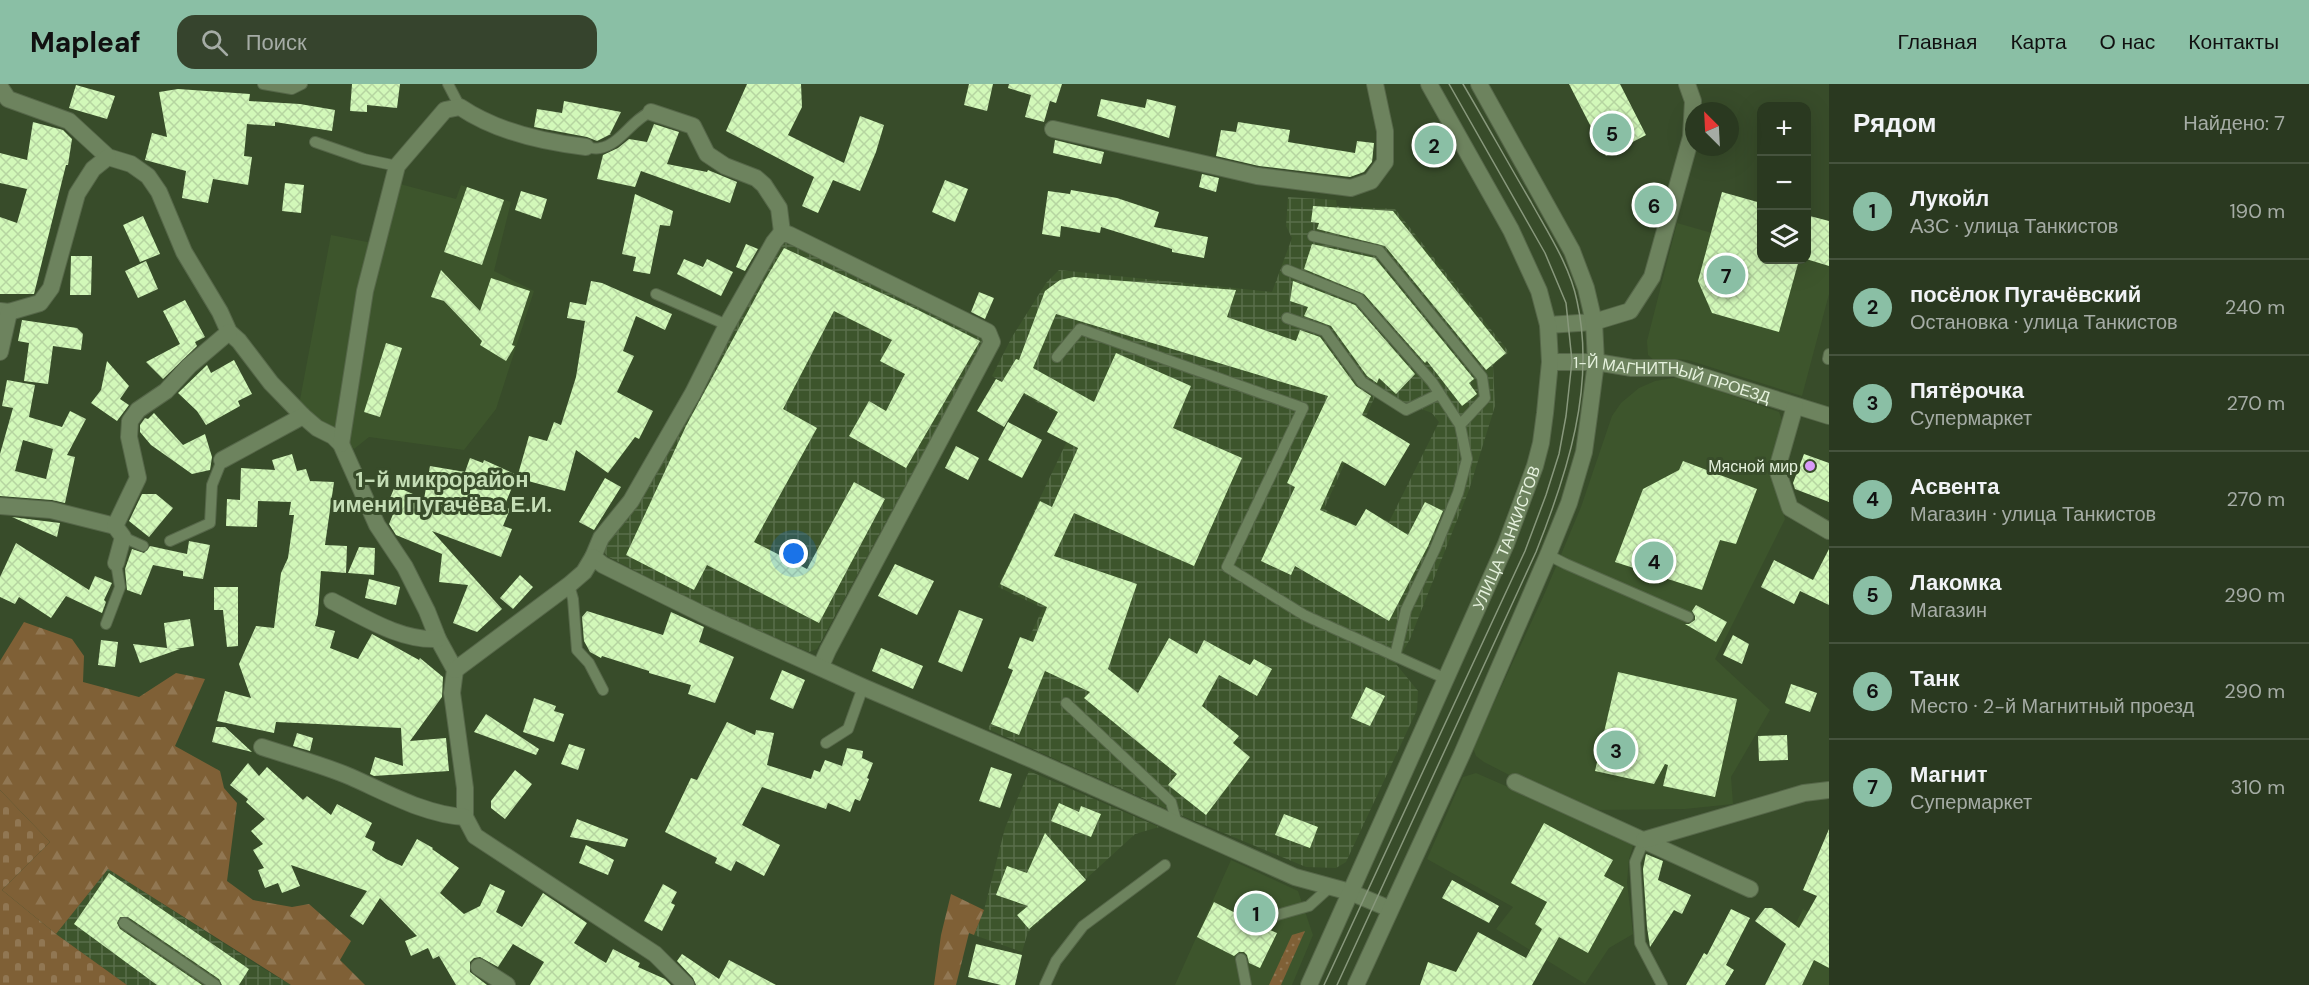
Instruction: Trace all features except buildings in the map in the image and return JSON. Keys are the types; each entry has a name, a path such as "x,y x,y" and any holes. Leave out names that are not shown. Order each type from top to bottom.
{"street":[{"path":"1053,129 1257,176 1351,188 1371,181 1385,162 1385,131 1375,84"},
{"name":"УЛИЦА ТАНКИСТОВ","path":"1309,985 1444,678 1506,544 1529,485 1541,443 1550,362 1548,325 1539,291 1511,230 1429,84"},
{"path":"1356,985 1462,754 1548,555 1569,504 1584,452 1596,362 1594,322 1586,288 1572,251 1479,84"},
{"path":"1548,325 1594,322 1630,311 1652,277 1691,137 1693,101 1687,84"},
{"path":"0,87 8,99 69,122 108,157 131,164 148,176 159,192 184,252 220,312 229,332 239,341 271,383 303,416 341,444 377,525 405,567 455,670 452,693 465,788 465,817 475,836 655,954 686,985"},
{"path":"341,444 365,291 397,166 445,110 460,107 480,121 514,132 548,142 586,147"},
{"path":"455,670 584,572 601,538 631,501 693,393 727,325 782,232 779,208 764,185 756,178 725,166 707,154 693,126 651,112"},
{"path":"0,352 5,312 40,303 51,288 77,194 93,169 108,157"},
{"path":"782,232 988,332 992,342 821,666"},
{"path":"116,562 119,532 138,478 129,437 130,422 138,410 166,392 189,366 229,332"},
{"name":"1-Й МАГНИТНЫЙ ПРОЕЗД","path":"1550,362 1596,362 1632,368 1675,368 1829,416"},
{"name":"1-Й МАГНИТНЫЙ ПРОЕЗД","path":"1795,406 1777,469 1790,508 1829,531"},
{"path":"222,460 303,416"},
{"path":"0,506 51,510 119,532"},
{"path":"592,557 603,566 708,617 821,666 862,687 1295,877 1350,892 1390,909"},
{"path":"332,601 384,627 423,640 438,639"},
{"path":"262,747 350,776 376,789 450,816 465,817"},
{"path":"1515,782 1750,889"},
{"path":"1644,840 1804,793 1829,790"},
{"path":"479,967 507,985"}],"lane":[{"path":"263,84 292,89 302,84"},
{"path":"448,84 460,107"},
{"path":"586,147 601,148 630,129 640,116 651,112"},
{"path":"315,142 364,159 397,166"},
{"path":"1313,236 1379,251 1482,377 1485,398 1461,425"},
{"path":"1287,270 1359,299 1432,382 1461,425 1467,459 1458,493 1406,610 1395,656"},
{"path":"656,294 727,325"},
{"path":"1287,318 1325,331 1362,382 1406,410 1439,393"},
{"path":"1057,357 1080,328 1303,408 1227,567 1304,615 1444,678"},
{"path":"170,541 210,523 212,485 222,460"},
{"path":"119,532 143,546"},
{"path":"1548,555 1689,617"},
{"path":"106,624 120,587 116,562"},
{"path":"569,585 573,599 577,650 589,663 603,690"},
{"path":"826,742 848,729 862,687"},
{"path":"1066,703 1171,802 1177,824"},
{"path":"1644,840 1635,862 1640,943 1662,985"},
{"path":"1045,985 1056,961 1083,926 1165,865"},
{"path":"1260,925 1277,915 1309,906 1330,887"},
{"path":"124,923 215,985"},
{"path":"1241,959 1246,985"}],"shaded area":[{"path":"400,184 456,199 461,185 511,202 494,271 534,291 496,409 464,450 369,437 354,449 337,431 299,405 331,235 383,245"},
{"path":"1288,197 1336,200 1337,206 1395,209 1509,352 1493,365 1495,406 1469,490 1410,639 1396,664 1418,691 1417,710 1346,862 1336,868 1306,867 1178,814 988,729 1013,670 1008,668 1020,637 1028,640 1043,608 998,587 1075,424 992,376 1012,337 1046,283 1059,270 1272,292 1292,238 1286,226","holes":["1377,392 1432,413 1439,422 1389,522 1366,509 1356,526 1324,509"]},
{"path":"1677,223 1757,246 1757,264 1811,264 1811,260 1829,266 1829,294 1802,396 1688,360 1674,359 1657,363 1648,355 1647,341"},
{"path":"785,242 983,335 985,339 817,649 809,652 709,609 607,556 602,550"},
{"path":"1679,377 1779,412 1784,425 1772,470 1785,519 1715,659 1770,710 1731,777 1733,804 1685,809 1599,810 1517,779 1484,762 1476,756 1473,748 1544,595 1581,507 1612,416 1621,403 1639,388 1655,381"},
{"path":"1029,771 1159,827 1135,834 1028,932 1022,952 974,935 984,910 1005,828"},
{"path":"1476,773 1634,842 1629,859 1627,882 1633,934 1609,948 1585,984 1496,929 1513,907 1427,859 1463,777"},
{"path":"1231,860 1298,891 1313,935 1292,985 1175,985"},
{"path":"108,869 291,985 127,985 56,934"},
{"path":"1803,909 1829,923 1829,985 1765,985"}],"green space":[{"path":"24,622 72,639 84,656 83,682 139,697 176,673 205,679 175,746 220,771 224,788 237,803 227,881 253,900 292,907 309,904 351,941 340,960 365,985 291,985 108,869 56,934 2,890 50,842 0,790 0,661"},
{"path":"0,790 50,842 2,890 56,934 127,985 0,985"},
{"path":"951,894 984,910 974,935 969,933 956,985 934,985 941,935"},
{"path":"1305,931 1281,985 1269,985 1292,935"}],"tram line":[{"path":"1324,985 1525,551 1559,454 1566,416 1572,361 1566,303 1545,253 1449,84"},
{"path":"1337,985 1536,552 1568,461 1581,397 1582,333 1574,288 1551,238 1463,84"}],"place":[{"name":"Лакомка","path":"1612,133"},
{"name":"посёлок Пугачёвский","path":"1434,145"},
{"name":"Танк","path":"1654,205"},
{"name":"Магнит","path":"1726,275"},
{"name":"Мясной мир","path":"1810,466"},
{"name":"Асвента","path":"1654,561"},
{"name":"Пятёрочка","path":"1616,750"},
{"name":"Лукойл","path":"1256,913"}],"district":[{"name":"1-й микрорайон имени Пугачёва Е.И.","path":"442,492"}]}
